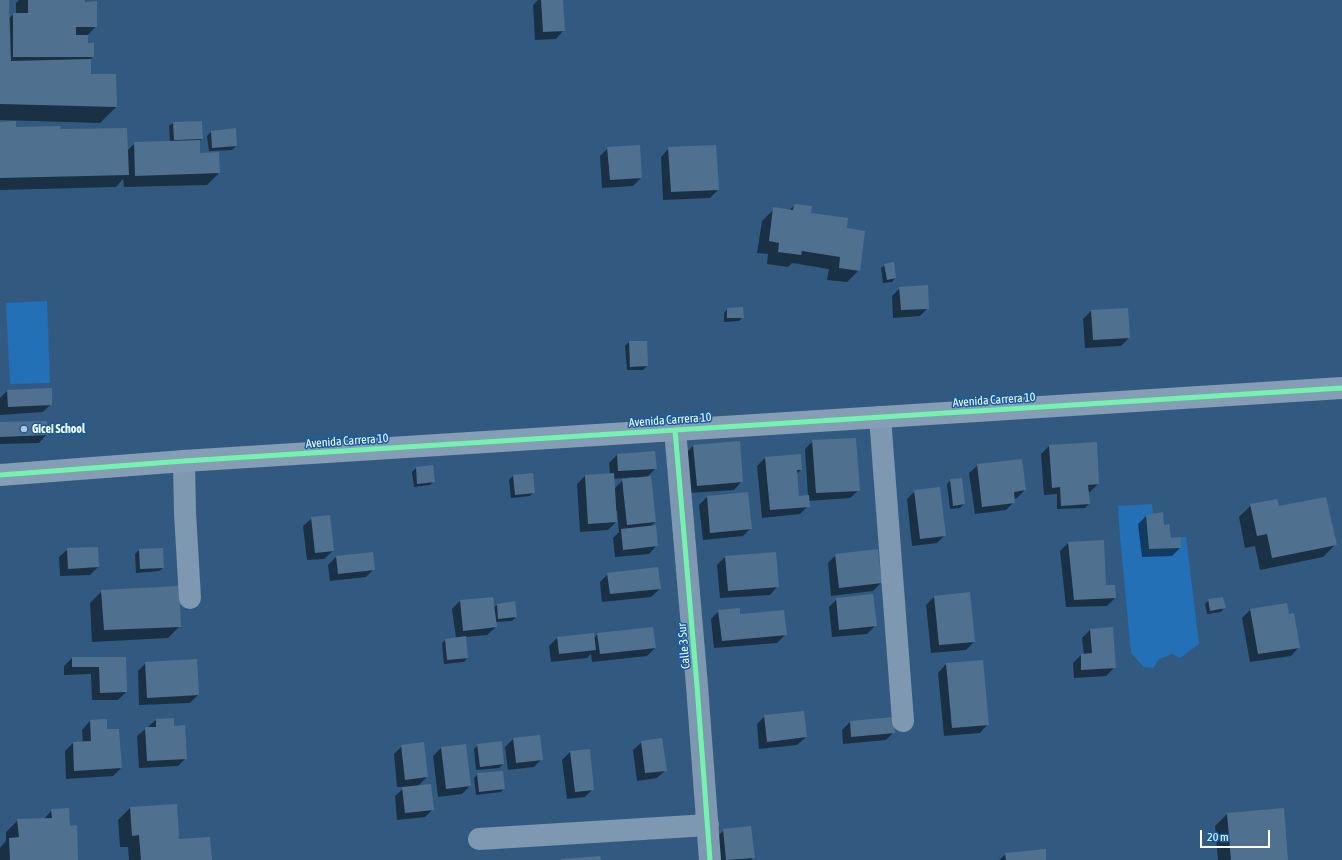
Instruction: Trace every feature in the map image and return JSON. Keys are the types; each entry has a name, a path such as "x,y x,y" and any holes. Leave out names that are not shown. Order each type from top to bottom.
{"street":[{"name":"Avenida Carrera 10","path":"0,475 184,461 1342,388"},
{"path":"880,417 903,721"},
{"name":"Calle 3 Sur","path":"676,430 710,860"},
{"path":"184,461 185,513 190,598"},
{"path":"480,838 708,825"}],"shaded area":[{"path":"47,301 50,383 10,384 6,303"},
{"path":"1152,504 1153,514 1146,515 1150,549 1181,548 1181,537 1186,537 1199,644 1180,658 1172,654 1159,659 1153,668 1144,667 1131,653 1118,506"}],"building":[{"path":"0,0 9,0 11,61 91,59 91,74 116,74 117,107 0,104"},
{"path":"28,0 97,1 97,27 76,27 76,35 88,35 88,43 94,43 94,57 13,57 13,13 28,13"},
{"path":"541,0 563,0 565,31 543,32"},
{"path":"16,121 16,127 61,126 60,129 127,128 129,175 0,178 0,122"},
{"path":"202,121 203,139 174,140 173,122"},
{"path":"236,128 237,146 212,148 211,131"},
{"path":"200,140 200,153 219,152 220,173 135,176 134,142"},
{"path":"640,145 642,178 610,180 607,147"},
{"path":"716,145 719,190 671,192 668,147"},
{"path":"794,204 812,206 811,213 848,218 847,228 865,231 860,271 839,268 840,257 802,251 801,255 778,252 779,243 769,241 773,207 793,210"},
{"path":"894,262 896,278 887,280 884,264"},
{"path":"928,285 929,309 901,310 899,287"},
{"path":"743,307 744,318 727,318 727,308"},
{"path":"1128,308 1130,338 1093,340 1091,310"},
{"path":"629,341 647,341 648,366 630,367"},
{"path":"52,388 52,405 8,407 7,390"},
{"name":"Gicei School","path":"47,421 48,435 0,437 0,422"},
{"path":"856,438 860,491 816,493 812,440"},
{"path":"740,441 743,482 697,486 693,445"},
{"path":"1097,442 1099,484 1088,485 1090,504 1061,506 1060,487 1052,488 1049,445"},
{"path":"655,451 657,469 618,471 617,454"},
{"path":"801,454 802,470 797,470 799,496 809,495 810,507 770,510 765,457"},
{"path":"1022,459 1026,490 1014,492 1015,503 982,507 977,464"},
{"path":"433,465 435,482 417,484 416,467"},
{"path":"533,473 535,493 515,495 513,475"},
{"path":"614,473 617,522 588,524 585,475"},
{"path":"651,476 656,522 627,525 622,479"},
{"path":"962,478 965,504 953,506 950,479"},
{"path":"940,487 946,536 920,539 914,490"},
{"path":"748,492 752,529 710,533 707,496"},
{"path":"1326,497 1337,545 1272,558 1267,534 1257,536 1250,504 1277,499 1279,506"},
{"path":"1163,512 1164,525 1169,524 1171,538 1181,537 1181,548 1149,549 1146,515"},
{"path":"330,515 334,551 315,553 311,517"},
{"path":"656,525 658,546 623,550 621,529"},
{"path":"1104,540 1106,585 1115,585 1116,598 1074,600 1068,542"},
{"path":"98,547 99,567 68,569 67,548"},
{"path":"163,548 164,568 140,569 139,549"},
{"path":"878,549 882,583 839,588 835,554"},
{"path":"373,552 375,570 338,574 336,556"},
{"path":"776,552 779,587 728,591 725,556"},
{"path":"658,567 661,589 610,594 607,573"},
{"path":"179,586 181,627 104,630 101,590"},
{"path":"970,592 975,642 939,645 934,596"},
{"path":"873,594 877,626 839,630 836,598"},
{"path":"493,597 497,627 463,631 460,600"},
{"path":"1223,597 1226,608 1210,611 1208,599"},
{"path":"515,601 517,617 498,619 497,604"},
{"path":"1287,603 1289,614 1294,613 1300,648 1258,654 1250,609"},
{"path":"740,608 740,614 784,610 787,635 722,641 718,610"},
{"path":"653,627 656,648 600,654 597,633"},
{"path":"1113,627 1116,668 1081,670 1081,654 1092,653 1090,629"},
{"path":"594,633 596,650 559,654 557,637"},
{"path":"466,636 468,658 447,660 445,639"},
{"path":"72,657 126,657 127,692 100,693 99,667 72,667"},
{"path":"197,659 199,695 147,698 145,662"},
{"path":"983,660 989,725 952,728 946,663"},
{"path":"804,711 807,737 767,742 764,715"},
{"path":"894,717 895,733 851,737 850,721"},
{"path":"174,718 174,726 185,725 187,759 147,761 145,727 156,727 156,719"},
{"path":"107,719 107,729 119,729 122,768 74,771 73,742 91,741 90,720"},
{"path":"540,735 543,760 516,763 513,738"},
{"path":"662,738 667,771 645,773 641,741"},
{"path":"502,741 504,764 480,767 477,744"},
{"path":"424,742 428,777 405,780 401,745"},
{"path":"466,744 471,786 446,789 441,747"},
{"path":"590,749 594,790 575,792 570,751"},
{"path":"503,771 505,789 479,792 477,773"},
{"path":"431,784 434,810 405,813 402,787"},
{"path":"177,804 179,839 210,837 212,860 141,860 139,835 132,836 130,807"},
{"path":"69,808 70,826 77,825 78,860 10,860 9,838 19,837 17,819 52,818 51,809"},
{"path":"1284,808 1288,860 1231,860 1227,813"},
{"path":"751,826 755,858 726,860 723,829"},
{"path":"1046,849 1046,860 1006,860 1005,853"},
{"path":"600,856 601,860 561,859"}],"cycle path":[{"path":"0,475 184,461 1342,388"},
{"path":"675,430 710,860"}],"place":[{"name":"Gicei School","path":"24,429"}]}
